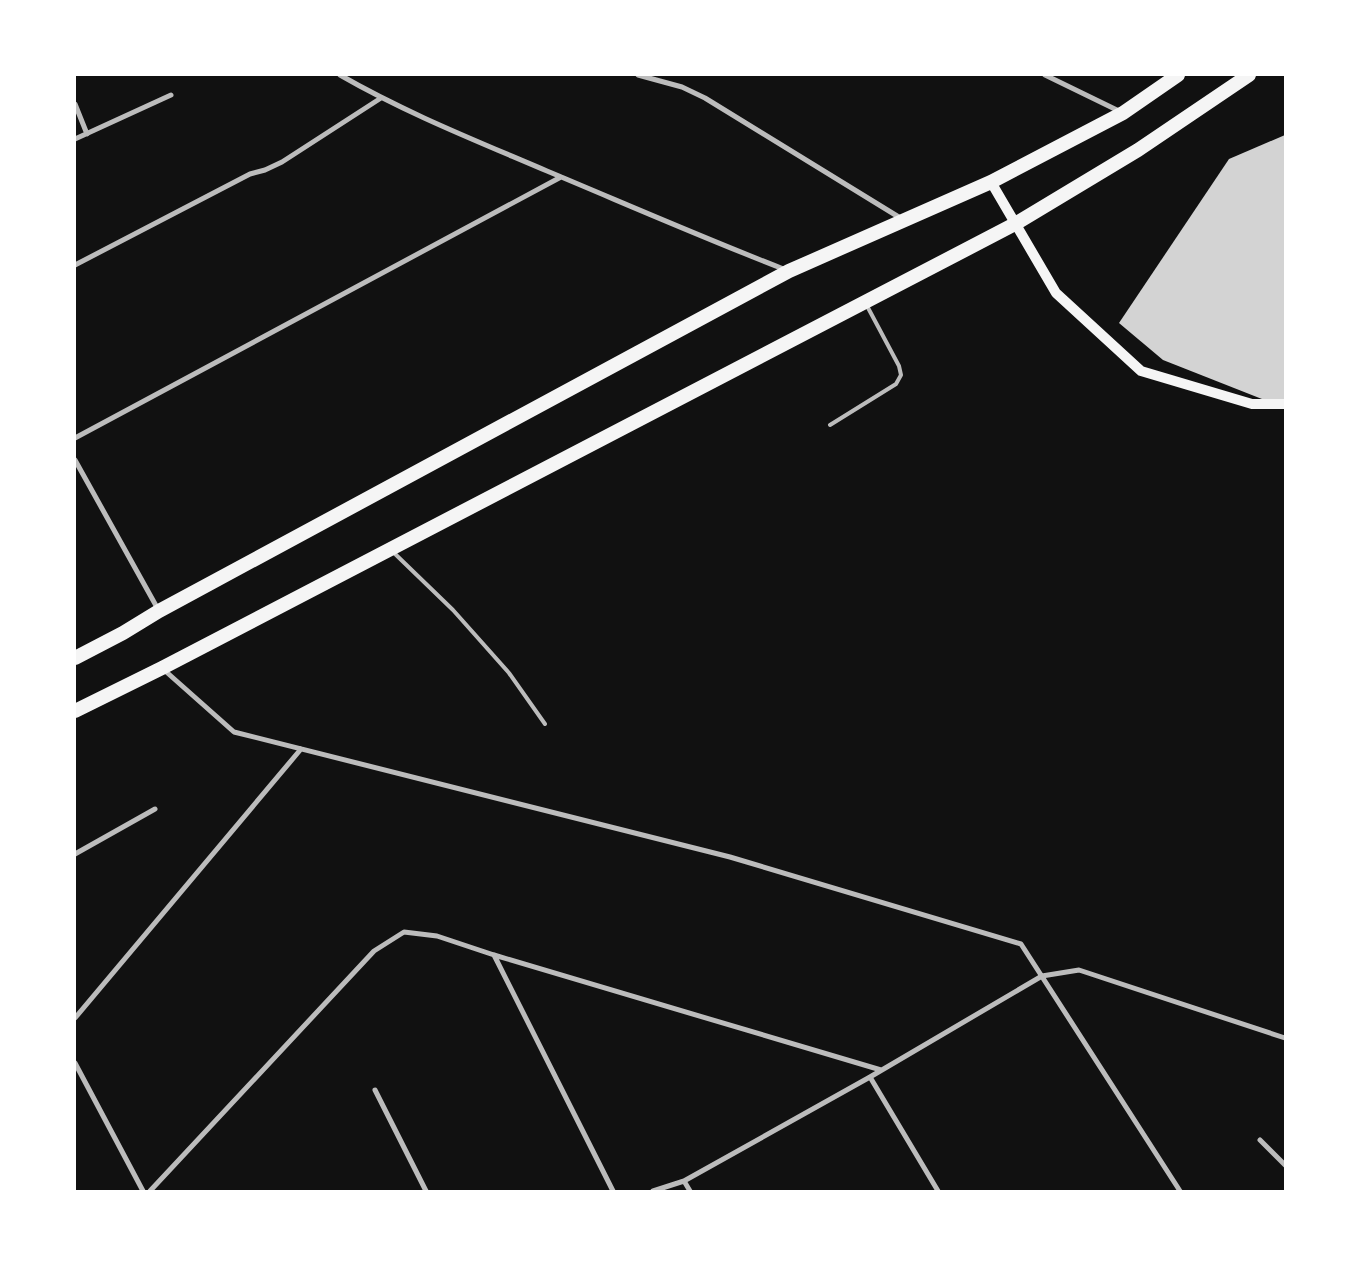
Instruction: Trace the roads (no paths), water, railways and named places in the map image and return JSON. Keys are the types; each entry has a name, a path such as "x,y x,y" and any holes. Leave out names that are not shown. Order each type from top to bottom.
{"highway":[{"path":"75,658 789,271 991,182 1123,113 1178,75"},
{"path":"75,711 162,668 1015,224 1138,150 1249,75"}],"main road":[{"path":"991,182 1056,293 1141,371 1252,404 1285,404"}],"street":[{"path":"340,75 381,98 561,177 724,246 789,271"},
{"path":"638,75 682,87 705,98 904,220"},
{"path":"1045,75 1123,113"},
{"path":"75,139 171,95"},
{"path":"75,265 250,174 265,170 282,162 381,98"},
{"path":"75,104 86,134"},
{"path":"75,438 561,177"},
{"path":"75,460 160,611"},
{"path":"162,668 234,732 730,857 1021,944 1180,1191"},
{"path":"75,1018 302,748"},
{"path":"75,854 155,809"},
{"path":"150,1191 374,951 404,932 437,936 494,955 881,1070"},
{"path":"494,955 613,1191"},
{"path":"653,1191 684,1181 870,1077 1042,976 1080,970 1285,1038"},
{"path":"75,1063 143,1191"},
{"path":"870,1077 938,1191"},
{"path":"375,1090 426,1191"},
{"path":"1260,1140 1285,1165"},
{"path":"684,1181 690,1191"}],"lane":[{"path":"830,425 896,384 901,375 899,366 865,302"},
{"path":"390,549 452,610 510,673 545,724"}]}
